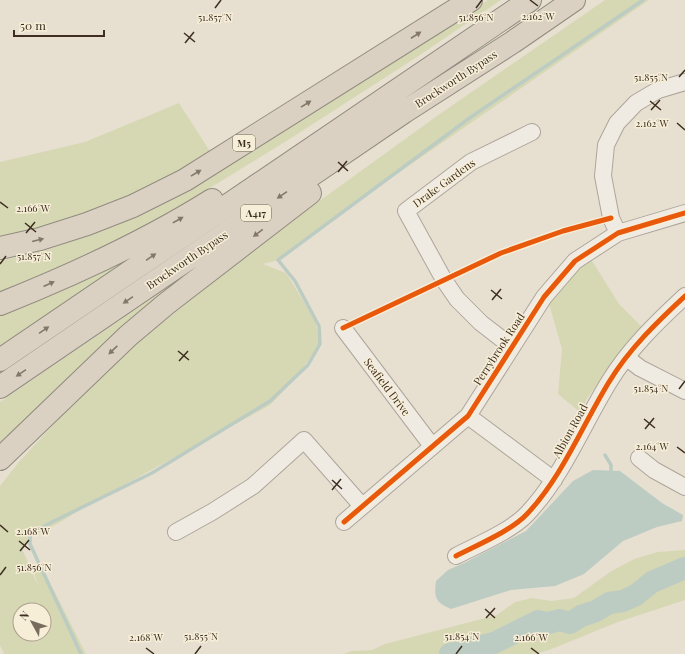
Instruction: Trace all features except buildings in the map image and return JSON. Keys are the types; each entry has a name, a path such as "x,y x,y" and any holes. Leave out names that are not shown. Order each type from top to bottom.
{"highway":[{"name":"M5","path":"0,248 46,238 87,224 133,206 179,183 234,150 471,0"},
{"name":"Brockworth Bypass","path":"0,360 530,0"},
{"name":"Brockworth Bypass","path":"0,386 404,112 513,42 574,0"},
{"path":"0,304 86,267 133,244 196,210 501,19"},
{"path":"0,459 128,336 166,304 329,178 513,42"},
{"path":"0,476 57,405"}],"street":[{"path":"618,233 611,218 603,176 606,145 617,124 636,103 658,90 685,82"},
{"name":"Drake Gardens","path":"512,347 481,323 456,299 406,211 472,162 532,132"},
{"name":"Perrybrook Road","path":"344,522 468,416 544,297 575,261 618,233 685,214"},
{"name":"Albion Road","path":"456,556 506,530 526,515 554,480 609,381 645,334 685,296"},
{"name":"Seafield Drive","path":"342,328 432,446"},
{"path":"627,358 640,368 685,391"},
{"path":"468,416 554,480"},
{"path":"176,532 212,512 252,486 304,440 362,506"},
{"path":"639,458 654,470 685,487"}],"green space":[{"path":"488,0 501,0 417,57 288,140 174,210 80,261 0,294 0,261 46,250 130,218 337,96"},
{"path":"605,0 649,0 375,189 278,260 263,264 286,273 315,320 320,344 295,379 270,405 98,499 57,524 30,537 22,549 39,588 34,573 41,565 86,654 4,654 0,645 0,486 19,462 64,413 137,343 264,241 437,116"},
{"path":"179,103 211,153 167,180 106,207 64,221 0,239 0,162 85,142"},
{"path":"168,233 0,350 0,312"},
{"path":"589,256 619,304 643,328 587,398 581,413 558,394 562,349 548,300"},
{"path":"211,258 0,450 0,402"},
{"path":"685,550 685,600 618,622 549,650 535,654 343,654 352,651 372,650 385,644 497,615 515,602 532,598 551,601 574,598 610,572 634,559 658,552"}],"shaded area":[{"path":"593,470 620,471 662,503 683,515 682,521 657,527 623,541 584,574 555,586 511,590 451,609 439,601 435,591 436,581 448,570 526,531 573,481"}],"waterway":[{"path":"81,654 30,544 30,535 48,524 152,473 270,401 308,365 320,344 319,326 295,281 278,260 471,117 643,0"},
{"path":"605,455 611,465 611,470"},
{"path":"450,654 494,643 538,621 548,623 560,620 570,623 581,616 596,611 609,603 623,601 636,595 652,582 685,568"}],"cycle path":[{"path":"344,522 468,416 544,297 575,261 618,233 685,213"},
{"path":"343,328 501,253 563,231 611,218"},
{"path":"456,556 503,532 527,514 551,484 599,399 625,358 644,336 685,296"}]}
